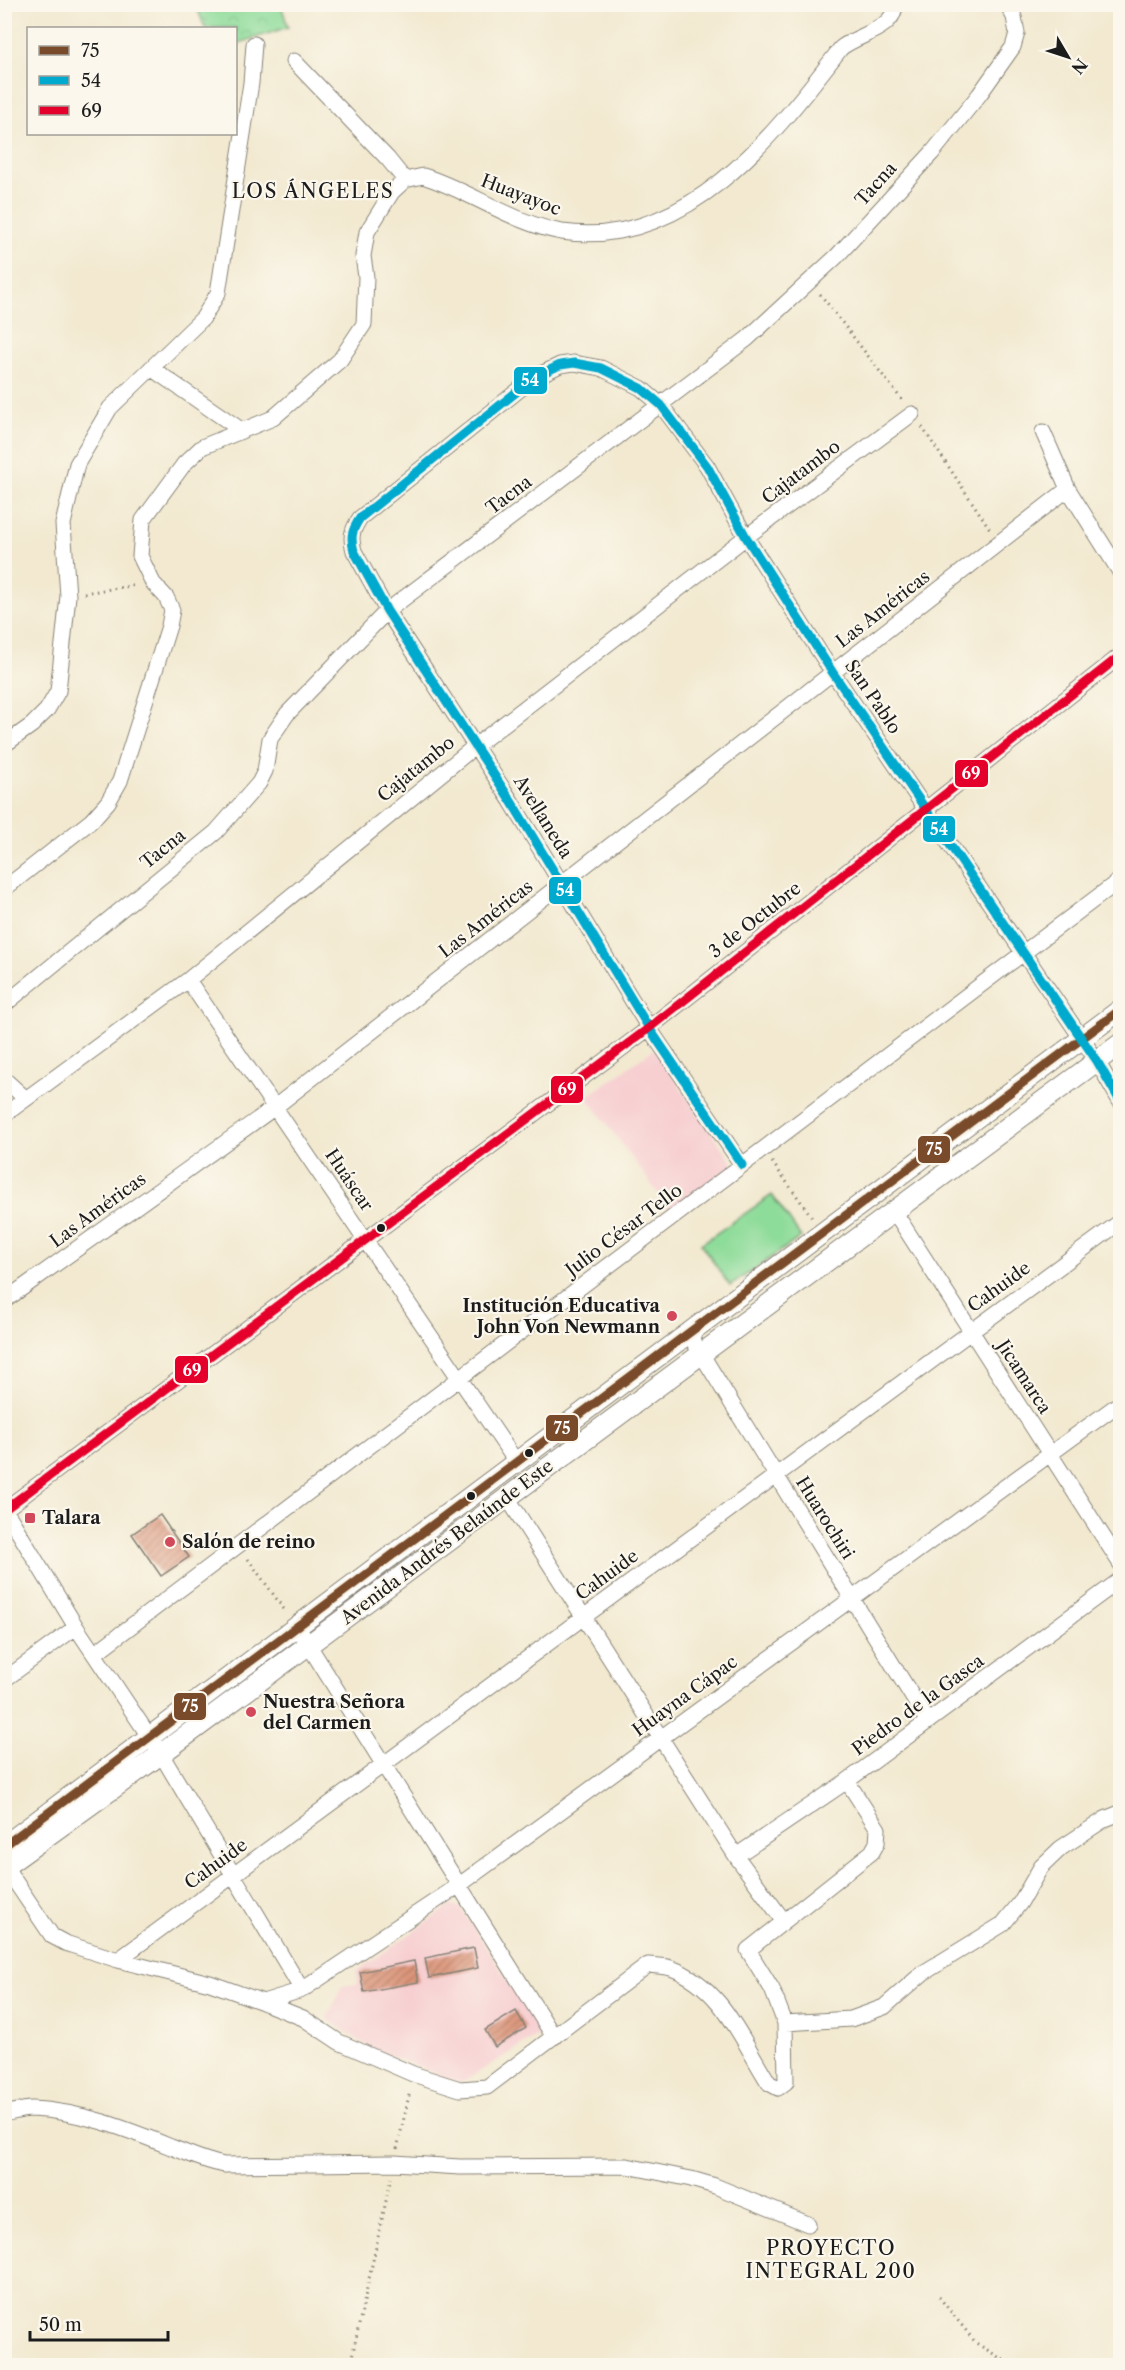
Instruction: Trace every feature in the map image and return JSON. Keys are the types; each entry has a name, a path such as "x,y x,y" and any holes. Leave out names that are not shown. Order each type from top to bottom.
{"street":[{"name":"Huayayoc","path":"405,180 423,176 433,179 473,199 562,232 612,232 637,228 670,214 734,172 796,104 841,48 850,41 886,24 894,16 895,4"},
{"name":"Tacna","path":"4,1005 216,832 259,783 265,771 270,739 287,714 387,611 747,339 811,282 932,153 1009,54 1017,33 1014,17 1007,4"},
{"path":"4,745 32,725 47,710 58,692 68,596 63,524 77,464 110,408 203,318 218,293 254,44"},
{"path":"4,889 91,822 108,802 120,781 172,610 166,597 153,583 140,556 143,520 184,464 202,447 273,418 340,360 364,324 366,294 363,256 367,232 392,192 405,180 388,159 294,62"},
{"name":"San Pablo","path":"560,365 574,363 601,368 641,388 661,405 707,466 746,537 833,673 1097,1061 1120,1101"},
{"name":"Avellaneda","path":"560,365 535,377 360,518 352,530 351,540 354,551 387,611 562,884 649,1028 742,1165"},
{"path":"151,368 241,430"},
{"name":"Cajatambo","path":"4,1115 188,980 474,747 746,537 912,414"},
{"path":"1043,432 1068,489 1120,572"},
{"name":"Las Américas","path":"4,1301 275,1107 1068,489"},
{"name":"3 de Octubre","path":"5,1509 649,1028 1120,656"},
{"name":"Julio César Tello","path":"94,1654 1120,880"},
{"name":"Huáscar","path":"188,980 517,1463"},
{"name":"Avenida Andrés Belaúnde Este","path":"5,1866 156,1746 298,1628 1120,1010"},
{"name":"Avenida Andrés Belaúnde Este","path":"4,1846 309,1645 1120,1044"},
{"path":"4,1079 26,1099"},
{"name":"Jicamarca","path":"894,1211 1120,1563"},
{"name":"Cahuide","path":"118,1960 1120,1222"},
{"name":"Huarochiri","path":"689,1334 928,1722"},
{"name":"Huayna Cápac","path":"263,2002 302,1990 458,1886 1120,1403"},
{"path":"507,1497 736,1856 783,1920"},
{"path":"5,1509 76,1627 156,1746 235,1874 302,1990"},
{"name":"Piedro de la Gasca","path":"736,1856 847,1781 1120,1580"},
{"path":"4,1680 76,1627"},
{"path":"298,1628 554,2037"},
{"path":"5,1866 52,1936 65,1943 118,1960 210,1983 263,2002 303,2018 339,2042 413,2074 460,2089 487,2087 648,1965 670,1968 693,1979 720,2003 734,2019 769,2083 778,2088 786,2082 785,2023 772,1989 748,1950 783,1920 872,1852 877,1843 878,1829 847,1781"},
{"path":"785,2023 851,2019 884,2007 923,1973 1003,1924 1020,1903 1041,1867 1061,1848 1105,1819 1120,1813"},
{"path":"4,2114 30,2109 73,2115 107,2123 198,2159 224,2165 394,2163 460,2167 627,2166 715,2186 808,2224"}],"path":[{"path":"811,282 912,414 978,512"},
{"path":"68,596 153,583"},
{"path":"763,1150 824,1233"},
{"path":"238,1545 298,1628"},
{"path":"350,2366 413,2074"},
{"path":"939,2296 976,2343 1013,2366"}],"shaded area":[{"path":"654,1049 736,1168 674,1215 587,1097"},
{"path":"451,1905 461,1908 542,2033 461,2083 370,2048 327,2019 342,1986 358,1984 356,1972"}],"green space":[{"path":"213,5 281,5 288,27 237,44 237,27 205,27 198,10"},
{"path":"772,1195 801,1237 730,1286 701,1244"}],"building":[{"path":"160,1515 189,1557 161,1576 132,1534"},
{"path":"474,1948 478,1968 429,1978 425,1958"},
{"path":"414,1961 418,1982 364,1992 360,1972"},
{"path":"516,2011 526,2028 495,2047 485,2030"}],"transit line":[{"name":"54","path":"742,1165 649,1028 511,801 387,611 354,551 352,534 360,518 535,377 560,365 574,363 601,368 641,388 661,405 707,466 746,537 833,673 1097,1061 1120,1101"},
{"name":"69","path":"4,1510 649,1028 1120,656"},
{"name":"75","path":"4,1846 1120,1010"}],"place":[{"name":"Institución Educativa John Von Newmann","path":"672,1316"},
{"name":"Talara","path":"30,1518"},
{"name":"Salón de reino","path":"170,1542"},
{"name":"Nuestra Señora del Carmen","path":"251,1712"}],"district":[{"name":"LOS ÁNGELES","path":"313,191"},
{"name":"PROYECTO INTEGRAL 200","path":"831,2260"}]}
